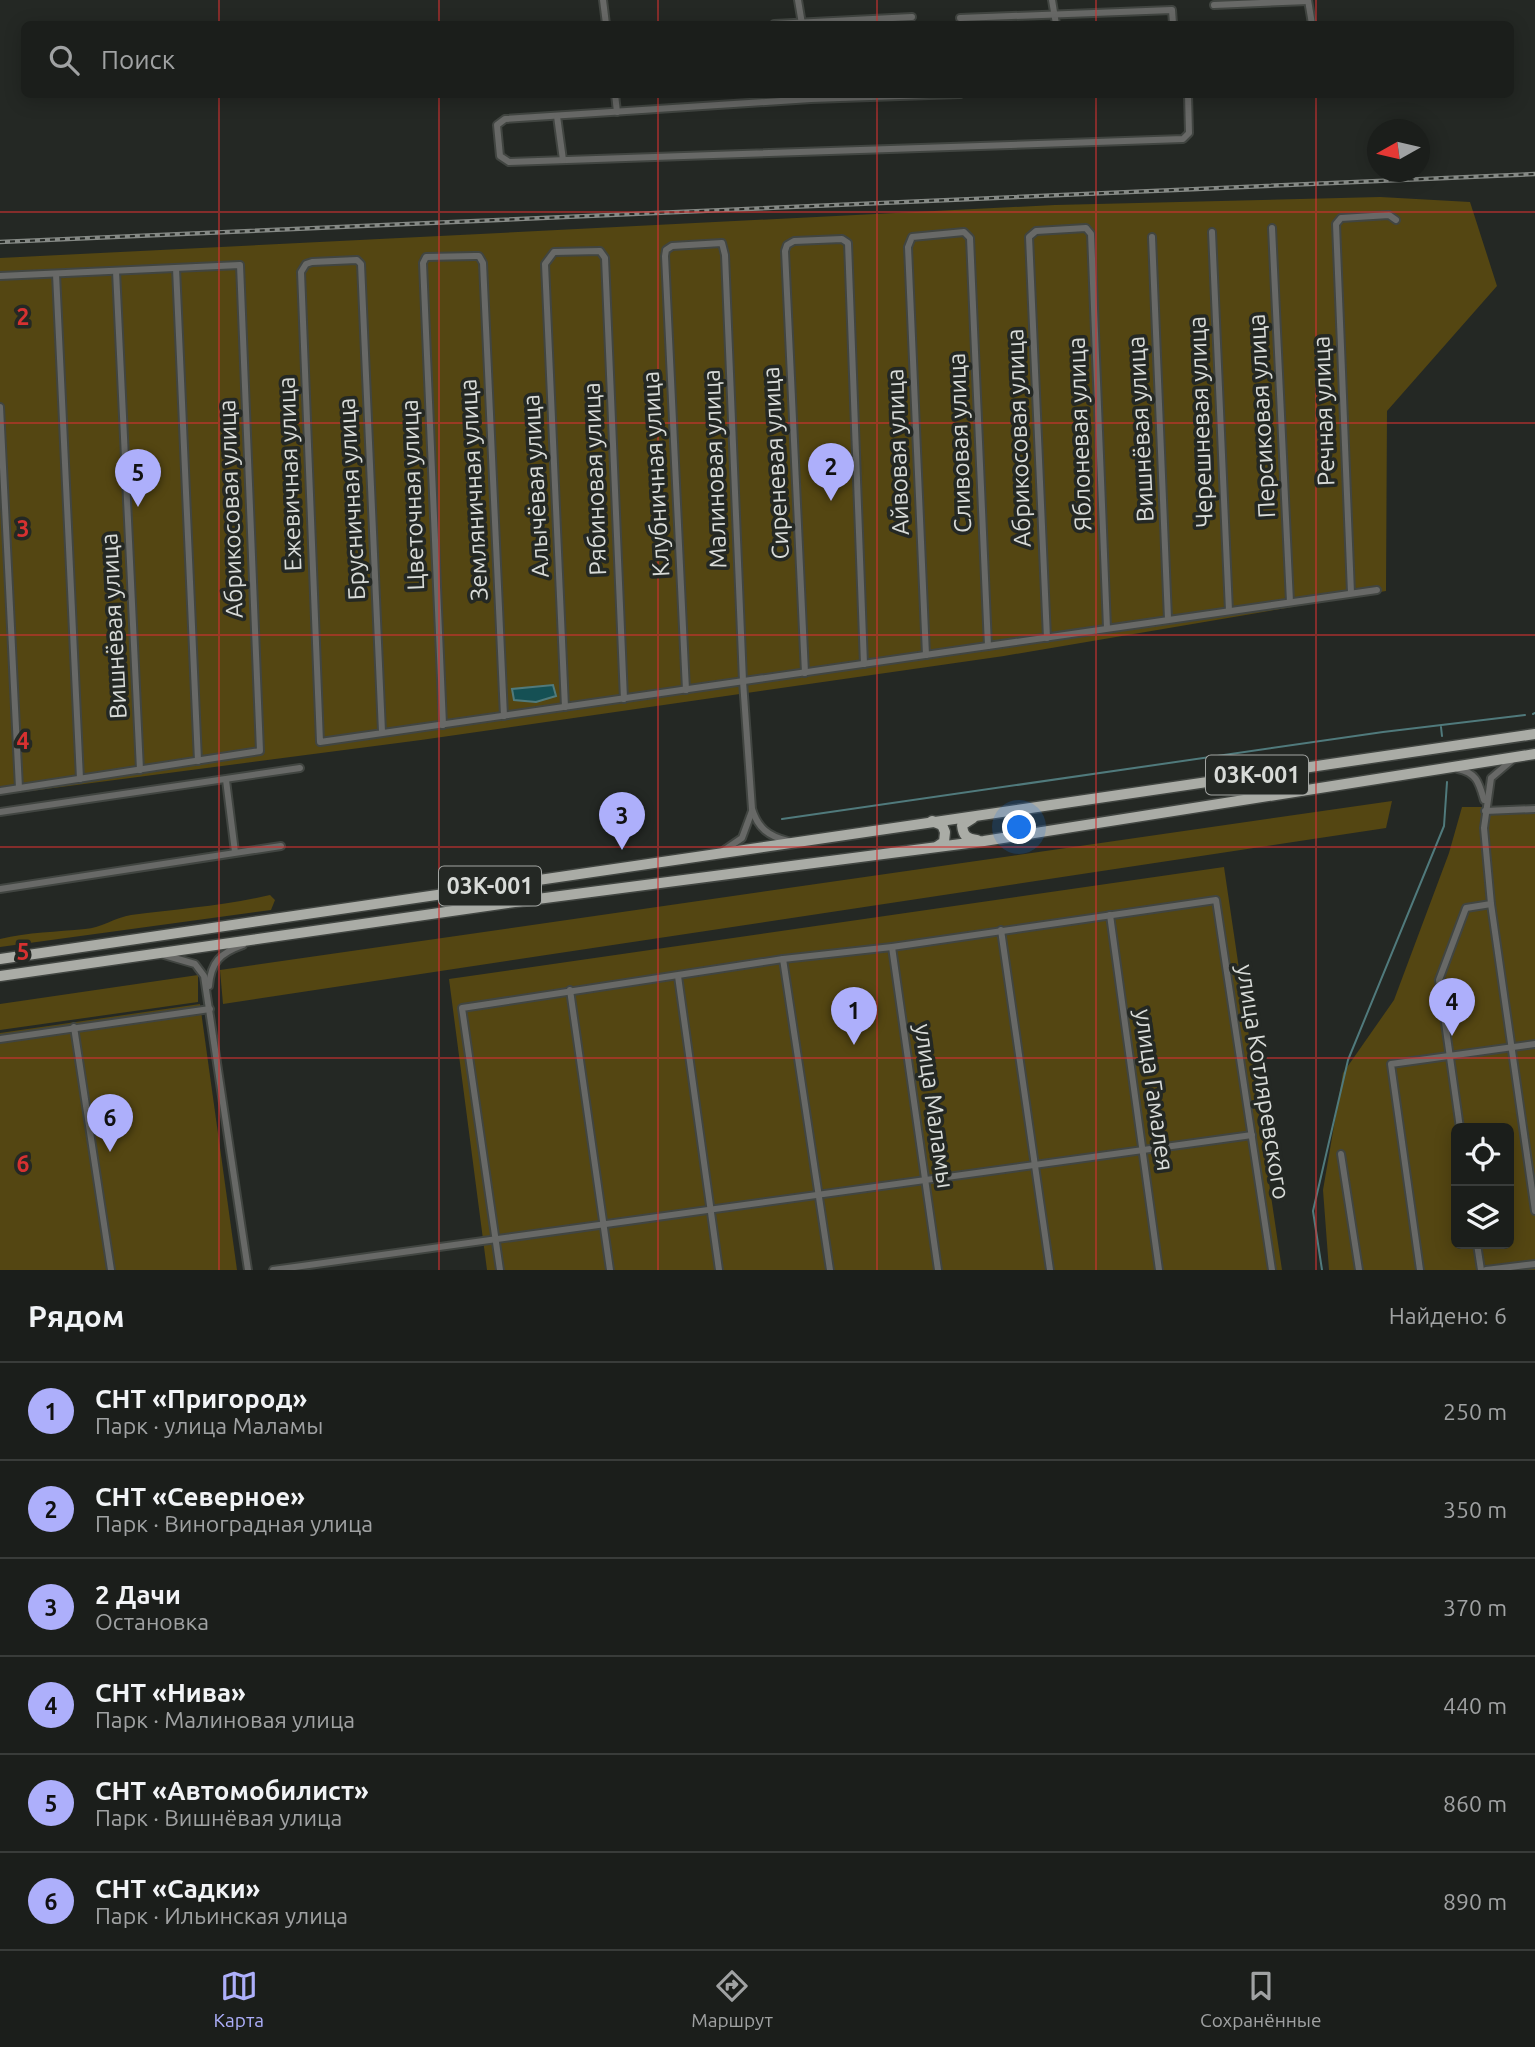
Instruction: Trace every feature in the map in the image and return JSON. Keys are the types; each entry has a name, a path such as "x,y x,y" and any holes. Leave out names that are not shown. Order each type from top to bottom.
{"main road":[{"name":"03К-001","path":"0,959 1535,734"},
{"name":"03К-001","path":"0,976 984,841 1530,755"},
{"path":"980,814 964,823 963,830 969,839 984,841"},
{"path":"932,821 942,825 945,832 944,842 934,848"}],"street":[{"path":"603,0 606,21"},
{"path":"798,0 802,21"},
{"path":"1052,0 1055,21"},
{"path":"1171,0 1173,21"},
{"path":"1214,5 1308,0 1312,21"},
{"path":"960,18 1172,10"},
{"path":"857,21 912,18"},
{"path":"615,98 617,112"},
{"path":"798,98 499,121 498,135 504,160 1183,139 1189,133 1188,98"},
{"path":"557,116 563,160"},
{"name":"Речная улица","path":"1350,593 1336,228 1340,218 1389,215 1396,220"},
{"name":"Яблоневая улица","path":"1029,237 1036,231 1086,228 1092,238 1107,628"},
{"name":"Персиковая улица","path":"1272,228 1290,602"},
{"name":"Айвовая улица","path":"926,655 908,247 912,237 964,232 970,238"},
{"name":"Черешневая улица","path":"1212,232 1229,611"},
{"name":"Абрикосовая улица","path":"1029,237 1047,638"},
{"name":"Вишнёвая улица","path":"1152,237 1168,619"},
{"name":"Сливовая улица","path":"970,238 988,646"},
{"name":"Сиреневая улица","path":"805,673 785,251 786,245 794,242 842,239 848,243 864,664"},
{"name":"Клубничная улица","path":"686,690 665,256 666,250 673,246 718,242 724,245 725,254"},
{"name":"Рябиновая улица","path":"545,264 554,253 600,251 605,258 624,699"},
{"name":"Малиновая улица","path":"725,254 743,681 752,809"},
{"name":"Цветочная улица","path":"443,725 423,263 426,257 479,256 483,263"},
{"name":"Ежевичная улица","path":"361,264 357,261 312,262 306,264 301,272 320,741 382,733"},
{"name":"Земляничная улица","path":"483,263 504,716"},
{"name":"Брусничная улица","path":"361,264 382,733"},
{"name":"Алычёвая улица","path":"545,264 565,707"},
{"name":"Абрикосовая улица","path":"176,268 240,265 260,751 198,761"},
{"path":"0,276 176,268 198,761 0,791"},
{"name":"Вишнёвая улица","path":"116,271 140,770"},
{"path":"55,274 80,779"},
{"path":"0,407 19,788"},
{"path":"382,733 1377,590"},
{"path":"1530,755 1496,770 1490,778 1485,811 1491,904 1535,1211"},
{"path":"0,812 300,768"},
{"path":"1438,768 1471,773 1478,779 1485,802"},
{"path":"226,779 235,852"},
{"path":"752,809 756,821 764,831 792,842"},
{"path":"721,852 742,838 752,809"},
{"path":"1485,811 1535,809"},
{"path":"0,889 281,846"},
{"name":"улица Котляревского","path":"1110,915 1216,900 1272,1270"},
{"path":"1459,1123 1439,980 1466,908 1491,904"},
{"path":"500,1270 462,1008 783,959 892,947 1110,915"},
{"name":"улица Гамалея","path":"1110,915 1159,1270"},
{"path":"1001,930 1050,1270"},
{"path":"208,995 209,975 216,959 223,953 259,939"},
{"name":"улица Маламы","path":"892,947 938,1270"},
{"path":"152,954 195,964 204,976 247,1270"},
{"path":"783,959 830,1270"},
{"path":"678,976 719,1270"},
{"path":"570,990 610,1270"},
{"path":"0,1039 210,1009"},
{"path":"74,1027 111,1270"},
{"path":"1420,1270 1391,1064 1535,1044"},
{"path":"273,1270 820,1197 1252,1135"},
{"path":"1341,1154 1359,1270"},
{"path":"1478,1249 1483,1270 1535,1264"}],"shaded area":[{"path":"1380,197 1470,202 1497,286 1387,411 1386,591 1004,656 421,740 0,795 0,258 1055,205"},
{"path":"1392,801 1386,828 223,1004 220,970"},
{"path":"1462,807 1535,807 1535,1270 1329,1270 1323,1190 1343,1073 1394,1000 1449,853"},
{"path":"1224,867 1260,1111 1270,1119 1274,1140 1264,1149 1282,1270 487,1270 449,979"},
{"path":"270,895 275,900 271,910 0,947 0,939 91,928 131,915 218,905"},
{"path":"198,975 198,1002 0,1030 0,1004"},
{"path":"200,1004 237,1270 0,1270 0,1033"}],"water":[{"path":"553,685 556,696 536,702 514,700 512,689"}],"waterway":[{"path":"782,819 1383,732 1525,715"},
{"path":"1441,727 1442,736"},
{"path":"1322,1270 1313,1211 1348,1060 1444,826 1447,782"}],"railway":[{"path":"0,242 1535,174"}],"place":[{"name":"СНТ «Северное»","path":"831,501"},
{"name":"СНТ «Автомобилист»","path":"138,507"},
{"name":"2 Дачи","path":"622,850"},
{"name":"СНТ «Нива»","path":"1452,1036"},
{"name":"СНТ «Пригород»","path":"854,1045"},
{"name":"СНТ «Садки»","path":"110,1152"}]}
